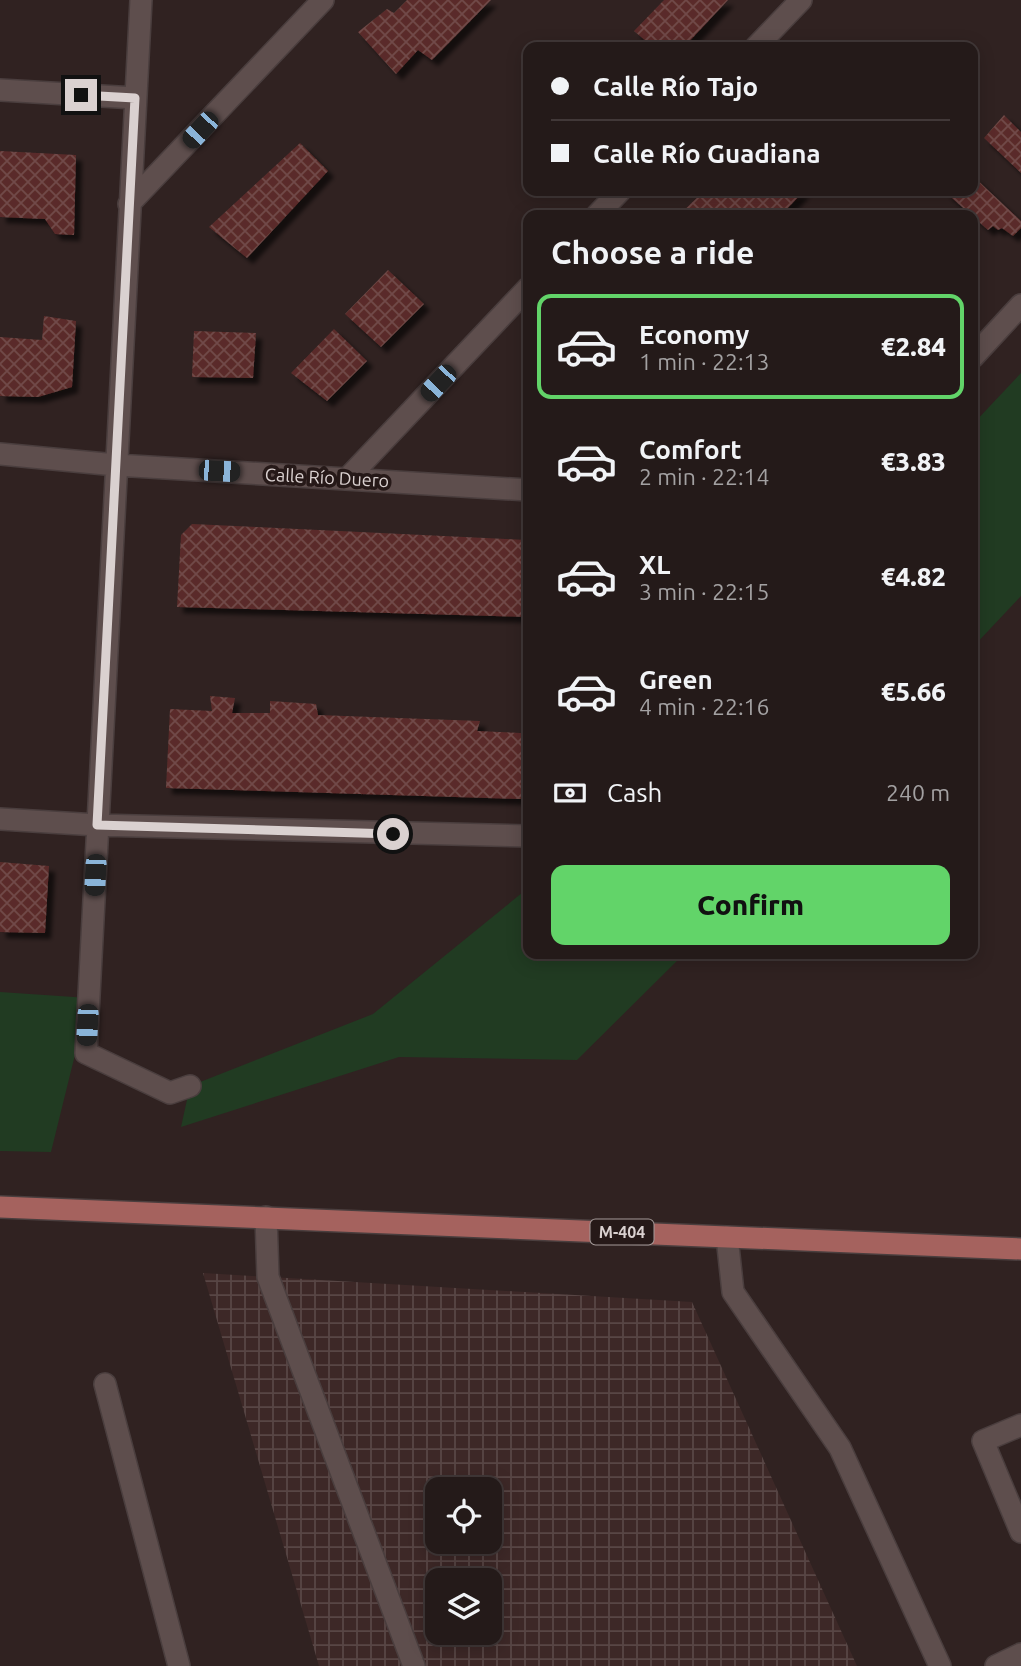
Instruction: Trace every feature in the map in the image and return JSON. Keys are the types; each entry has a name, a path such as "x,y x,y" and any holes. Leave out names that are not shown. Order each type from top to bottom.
{"main road":[{"name":"M-404","path":"0,1208 1021,1249"}],"street":[{"path":"141,0 86,1053 170,1093 190,1086"},
{"path":"130,204 323,0"},
{"path":"762,42 801,0"},
{"path":"0,90 135,98"},
{"path":"602,210 616,196"},
{"path":"347,479 523,293"},
{"path":"978,352 1021,305"},
{"name":"Calle Río Duero","path":"0,454 116,465 523,490"},
{"path":"0,819 97,825 523,837"},
{"path":"266,1217 268,1277 414,1666"},
{"path":"727,1237 733,1292 840,1448 940,1666"},
{"path":"105,1384 179,1666"},
{"path":"1021,1425 983,1441 1021,1532"},
{"path":"996,1666 1021,1654"}],"shaded area":[{"path":"203,1273 692,1302 857,1666 319,1666"}],"green space":[{"path":"1021,373 1021,596 978,642 978,419"},
{"path":"523,892 523,959 679,959 577,1060 399,1057 181,1127 190,1086 373,1014"},
{"path":"0,992 89,998 51,1152 0,1151"}],"building":[{"path":"407,0 491,0 432,60 418,50 396,74 358,32 387,9 394,13"},
{"path":"664,0 728,0 689,42 647,42 634,31"},
{"path":"1004,115 1021,132 1021,173 984,138"},
{"path":"300,143 328,171 247,258 209,227"},
{"path":"0,151 76,155 74,235 55,234 45,219 0,217"},
{"path":"978,181 1021,221 1021,228 1013,236 1002,228 998,230 993,226 988,230 978,221 978,210 965,210 950,196 978,196"},
{"path":"699,196 799,196 786,210 684,210"},
{"path":"388,270 424,304 381,347 345,314"},
{"path":"44,316 76,321 72,387 38,397 0,396 0,337 42,340"},
{"path":"334,329 367,361 327,401 291,373"},
{"path":"194,331 256,333 253,378 192,377"},
{"path":"192,524 523,540 523,617 177,607 181,535"},
{"path":"523,688 521,799 166,788 170,709 212,711 210,696 235,698 232,713 270,713 270,701 316,704 318,715 480,721 477,731 521,733"},
{"path":"0,862 49,866 45,933 0,932"}],"route":[{"path":"81,95 135,98 97,825 393,834"}]}
